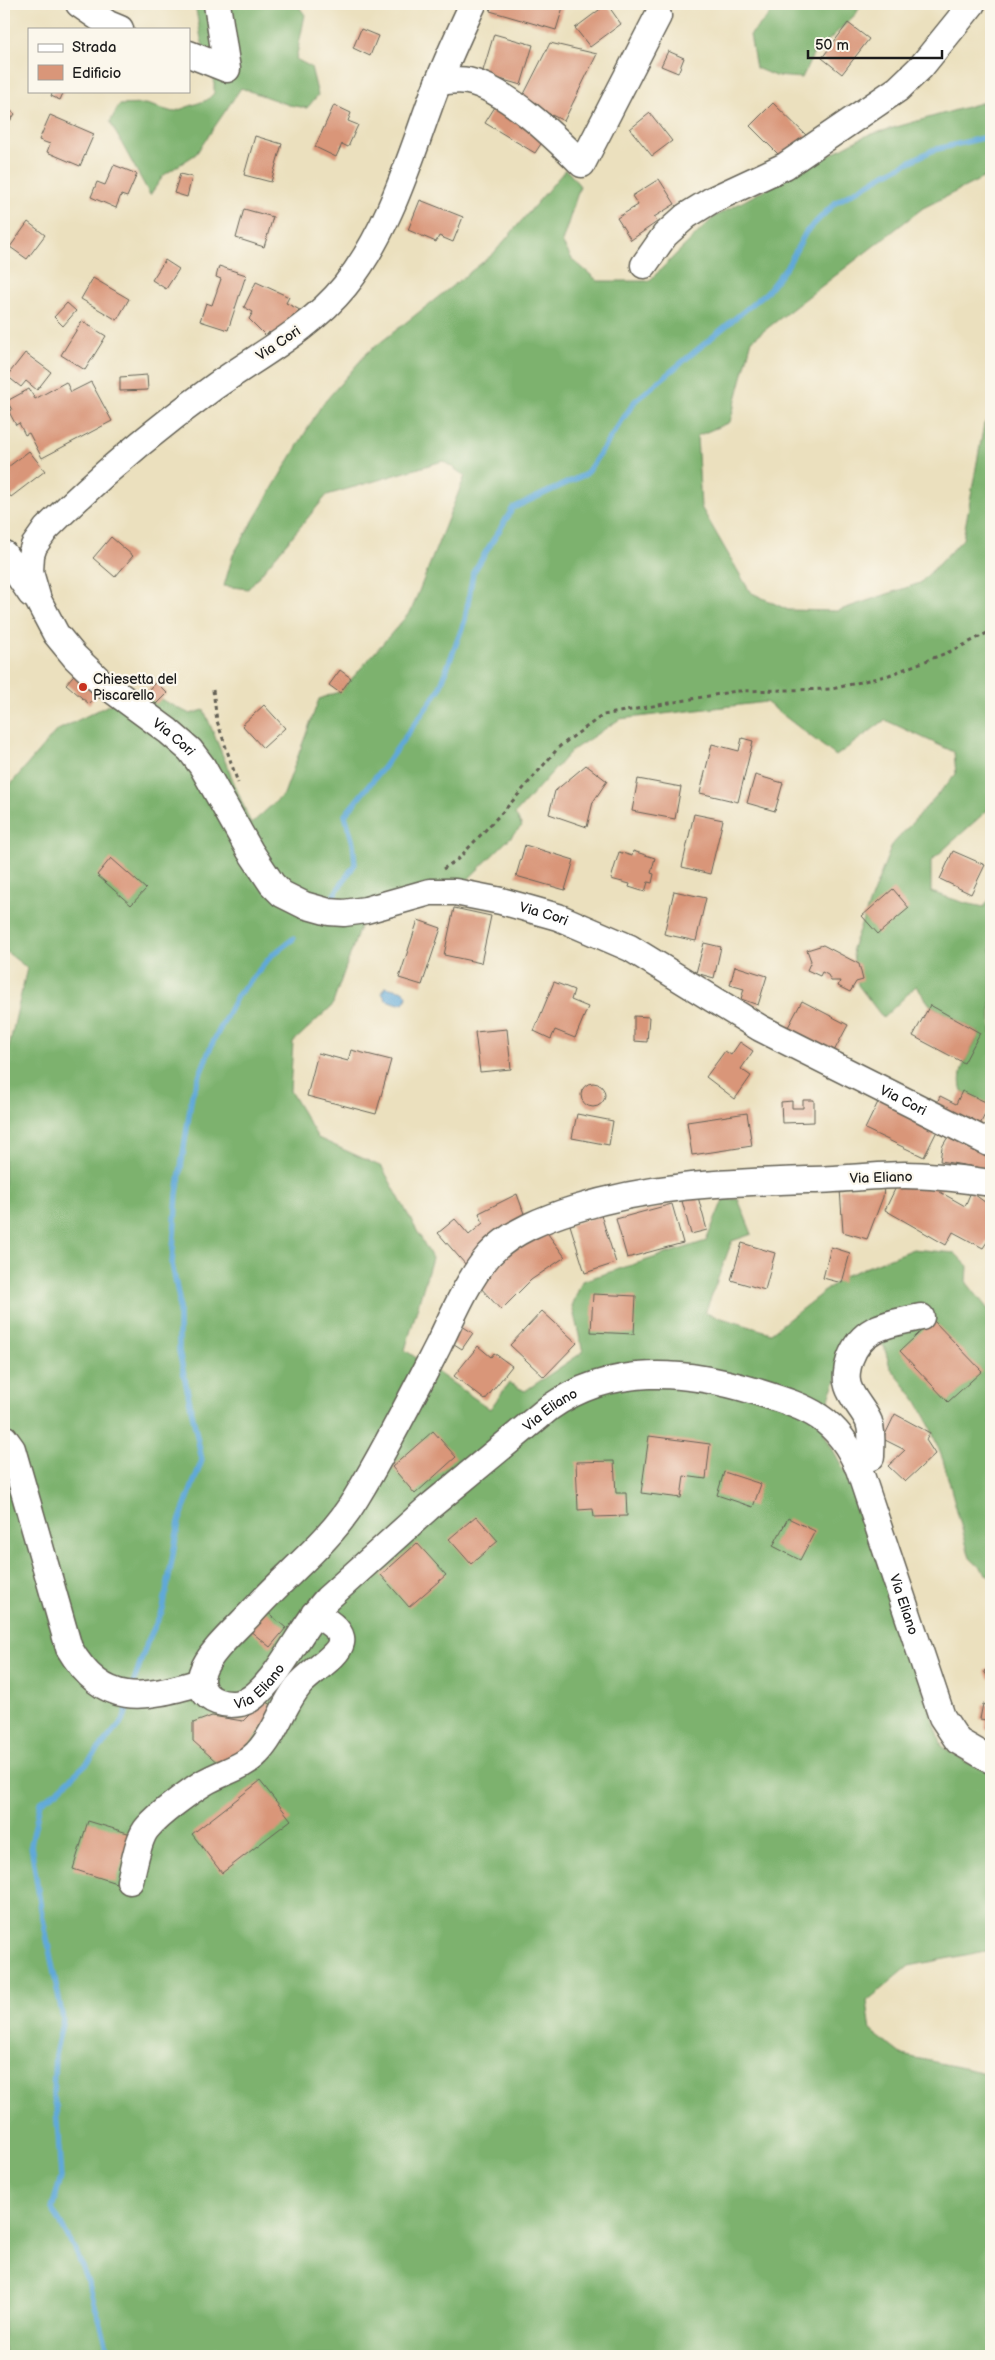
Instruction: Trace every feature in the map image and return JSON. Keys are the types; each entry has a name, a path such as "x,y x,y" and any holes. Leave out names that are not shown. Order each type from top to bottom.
{"street":[{"path":"79,4 108,24 118,28"},
{"path":"190,54 227,68 217,4"},
{"name":"Via Cori","path":"473,4 438,82 417,142 386,216 353,275 338,294 307,323 214,387 154,433 56,519 39,538 31,555 30,572 44,613 61,641 84,667 114,692 172,734 190,750 202,766 234,826 266,876 277,889 289,898 321,911 344,913 366,910 430,892 455,892 501,901 558,917 630,948 760,1028 991,1144"},
{"path":"644,265 664,235 686,216 721,196 785,166 898,89 921,67 972,4"},
{"path":"438,82 461,80 487,88 546,130 582,164 658,16"},
{"path":"4,554 44,613"},
{"name":"Via Eliano","path":"991,1183 905,1175 706,1184 643,1191 612,1198 552,1216 518,1233 495,1249 472,1280 384,1449 342,1520 265,1598 214,1654 204,1668 201,1682 206,1695 218,1702 233,1705 249,1700 276,1670 314,1614 327,1599 428,1508 549,1408 567,1396 593,1384 653,1374 685,1375 726,1383 812,1411 836,1431 856,1463 942,1717 958,1741 991,1760"},
{"path":"856,1463 871,1457 872,1434 869,1421 848,1386 846,1374 854,1349 860,1340 871,1330 921,1317"},
{"path":"4,1438 12,1449 69,1648 90,1677 107,1689 130,1694 154,1693 201,1682"},
{"path":"130,1881 147,1828 204,1783 242,1765 257,1753 278,1723 301,1683 335,1655 341,1641 339,1630 330,1622 314,1614"}],"path":[{"path":"458,859 560,746 603,715 736,691 832,689 889,675 954,650 991,631"},
{"path":"213,690 217,721 242,791"}],"green space":[{"path":"195,4 297,4 305,15 296,59 311,67 318,95 307,108 289,105 241,88 196,154 164,175 150,195 110,122 119,105 146,104 173,112 207,100 214,93 214,82 201,39"},
{"path":"785,4 861,4 856,14 813,55 802,78 775,76 756,68 750,35 774,10"},
{"path":"991,100 991,174 923,208 752,340 730,422 697,436 701,507 750,592 788,610 837,611 920,583 963,539 984,424 991,415 991,807 931,861 931,892 984,907 991,897 991,1106 962,1091 960,1084 965,1061 980,1033 930,1005 916,986 883,1018 858,985 852,948 892,845 956,774 954,752 885,720 836,756 766,702 620,719 571,751 515,814 522,826 455,892 366,910 332,1006 293,1042 290,1091 318,1138 382,1167 432,1258 405,1350 490,1409 509,1383 525,1391 583,1352 572,1306 582,1281 706,1241 723,1200 738,1199 752,1234 732,1241 705,1313 771,1333 844,1276 913,1249 955,1253 968,1266 967,1283 991,1313 991,1578 970,1558 943,1460 927,1419 916,1400 890,1367 884,1346 858,1329 830,1395 824,1433 859,1498 942,1746 964,1761 991,1773 991,1950 909,1966 867,2001 871,2031 902,2055 991,2074 991,2356 4,2356 4,1057 9,1047 27,968 4,950 4,792 56,731 141,689 190,714 204,710 251,824 284,794 319,699 341,691 411,611 465,476 443,461 327,495 248,589 224,586 233,555 321,406 367,353 493,254 566,169 580,186 562,242 572,259 598,281 649,281 714,217 865,136"}],"water":[{"path":"385,987 404,991 407,996 405,1002 399,1004 386,1000 382,993"}],"building":[{"path":"492,4 564,4 556,30 490,11"},
{"path":"607,4 621,24 590,47 575,28"},
{"path":"848,23 869,39 842,74 822,58"},
{"path":"361,29 378,36 370,56 353,48"},
{"path":"494,34 533,45 521,85 482,74"},
{"path":"550,43 597,54 564,121 521,100"},
{"path":"668,51 684,58 678,73 661,66"},
{"path":"53,92 64,92 60,100 51,96"},
{"path":"498,102 548,133 535,153 485,123"},
{"path":"773,103 807,136 783,159 750,126"},
{"path":"334,105 351,113 348,121 358,125 348,147 342,144 336,157 315,147"},
{"path":"4,106 15,114 4,129"},
{"path":"650,113 672,141 652,156 630,129"},
{"path":"50,115 94,134 80,166 47,152 50,144 39,140"},
{"path":"255,136 282,144 271,182 244,175"},
{"path":"114,165 137,174 127,197 121,195 116,208 91,197 97,182 105,185"},
{"path":"180,174 192,177 187,197 174,193"},
{"path":"659,179 675,204 654,217 657,222 631,240 617,218 638,205 632,196"},
{"path":"420,200 463,217 453,242 439,236 436,242 408,230"},
{"path":"244,209 273,217 264,247 236,238"},
{"path":"28,222 45,235 27,259 10,247"},
{"path":"165,260 179,269 166,289 152,280"},
{"path":"219,266 246,275 228,330 200,321 206,303 212,305 221,279 216,277"},
{"path":"93,278 129,299 117,320 81,299"},
{"path":"256,282 289,297 286,303 300,310 286,323 279,342 269,332 266,336 249,319 253,312 244,307"},
{"path":"67,303 76,311 63,326 54,317"},
{"path":"82,321 106,336 85,370 61,355"},
{"path":"25,353 51,372 37,390 26,381 21,387 7,376"},
{"path":"147,375 148,390 120,391 120,377"},
{"path":"66,382 71,392 91,382 112,421 42,458 29,433 25,435 19,423 16,425 9,412 12,410 7,401 29,389 35,399"},
{"path":"29,451 45,471 11,497 4,488 4,470"},
{"path":"111,537 133,556 115,577 93,558"},
{"name":"Chiesetta del Piscarello","path":"78,670 101,691 89,704 66,684"},
{"path":"340,670 351,678 340,693 329,685"},
{"path":"156,682 167,693 156,704 145,693"},
{"path":"264,705 285,728 263,748 242,725"},
{"path":"742,738 753,741 738,802 700,793 712,744 739,751"},
{"path":"586,765 607,781 593,802 587,827 549,814 555,791"},
{"path":"755,775 783,783 775,811 747,803"},
{"path":"638,779 681,787 675,819 632,811"},
{"path":"694,814 723,820 710,874 682,867"},
{"path":"525,845 574,860 565,890 516,876"},
{"path":"633,851 655,858 651,873 654,874 652,883 648,882 645,892 629,887 630,884 611,879 619,852 632,856"},
{"path":"953,851 985,865 971,894 940,879"},
{"path":"111,858 146,889 131,905 97,875"},
{"path":"893,889 909,908 878,934 862,916"},
{"path":"674,891 706,898 696,941 664,934"},
{"path":"454,908 491,916 481,963 444,955"},
{"path":"418,920 441,928 422,985 399,978"},
{"path":"704,943 721,947 714,978 696,973"},
{"path":"823,945 859,964 863,980 856,982 850,992 838,986 840,981 831,981 828,975 822,972 820,976 807,970 811,961 807,950"},
{"path":"735,966 767,976 758,1005 741,999 744,989 730,985"},
{"path":"554,982 574,990 571,1000 588,1007 575,1038 555,1030 551,1039 534,1031"},
{"path":"802,1001 848,1025 833,1053 787,1029"},
{"path":"930,1005 980,1033 964,1063 913,1036"},
{"path":"634,1016 649,1017 647,1042 634,1041"},
{"path":"507,1029 511,1069 480,1072 475,1032"},
{"path":"740,1042 753,1051 741,1069 751,1076 735,1099 706,1077 725,1051 731,1055"},
{"path":"351,1050 391,1060 376,1114 307,1096 318,1053 348,1061"},
{"path":"593,1083 601,1087 605,1095 601,1103 593,1107 585,1103 581,1095 585,1087"},
{"path":"962,1091 990,1104 977,1131 934,1110 940,1096 956,1104"},
{"path":"880,1098 939,1127 924,1157 865,1129"},
{"path":"803,1100 814,1100 814,1122 782,1123 781,1102 792,1101 792,1108 803,1108"},
{"path":"747,1113 752,1146 692,1155 687,1122"},
{"path":"577,1114 613,1121 609,1145 572,1138"},
{"path":"949,1135 991,1155 987,1169 940,1161 942,1147"},
{"path":"898,1183 943,1187 940,1192 965,1206 971,1192 989,1205 991,1202 991,1236 983,1248 953,1232 946,1245 885,1210"},
{"path":"884,1187 883,1197 867,1239 843,1232 840,1189"},
{"path":"517,1194 527,1222 466,1265 438,1233 455,1219 469,1235 483,1223 479,1213"},
{"path":"698,1197 707,1230 691,1234 682,1201"},
{"path":"672,1204 683,1243 627,1258 616,1219"},
{"path":"601,1215 616,1263 585,1273 570,1225"},
{"path":"545,1230 565,1257 531,1280 501,1310 479,1286 508,1253"},
{"path":"742,1243 775,1253 765,1290 731,1280"},
{"path":"831,1247 850,1253 842,1283 823,1278"},
{"path":"593,1294 636,1296 634,1334 591,1332"},
{"path":"542,1311 577,1343 544,1377 510,1345"},
{"path":"933,1320 982,1371 948,1402 900,1351"},
{"path":"462,1326 473,1333 462,1349 451,1342"},
{"path":"4,1333 7,1333 7,1389 4,1389"},
{"path":"478,1346 491,1357 494,1353 512,1366 485,1400 454,1376"},
{"path":"895,1414 930,1433 926,1440 935,1454 905,1482 888,1466 905,1450 883,1439"},
{"path":"433,1431 456,1457 415,1494 392,1467"},
{"path":"649,1436 710,1444 706,1479 684,1476 681,1498 641,1493"},
{"path":"614,1461 616,1493 626,1493 627,1516 594,1517 593,1509 578,1510 576,1462"},
{"path":"724,1472 761,1484 753,1507 717,1495"},
{"path":"476,1516 498,1541 471,1564 449,1539"},
{"path":"788,1518 815,1531 800,1560 773,1546"},
{"path":"417,1543 446,1575 409,1607 381,1575"},
{"path":"266,1611 286,1628 270,1647 249,1630"},
{"path":"991,1667 991,1678 989,1679 984,1671"},
{"path":"264,1700 278,1709 244,1751 219,1764 193,1741 193,1723 212,1716 243,1721"},
{"path":"983,1704 991,1706 991,1730 985,1729 986,1720 980,1719"},
{"path":"260,1781 291,1820 222,1873 192,1834"},
{"path":"88,1821 131,1834 116,1883 73,1869"}],"waterway":[{"path":"334,895 355,864 353,843 345,815 383,768 439,690 465,620 473,573 513,508 586,474 635,401 767,292 788,265 806,232 835,203 883,175 933,150 991,136"},
{"path":"132,1687 147,1643 163,1609 179,1522 202,1460 179,1351 179,1299 172,1264 177,1194 192,1095 211,1046 237,996 272,955 293,939"},
{"path":"110,2356 90,2288 77,2254 52,2208 61,2178 56,2106 53,2094 55,2055 63,2019 41,1909 31,1845 40,1803 57,1791 87,1763 124,1719 129,1701"}],"place":[{"name":"Chiesetta del Piscarello","path":"83,687"}]}
